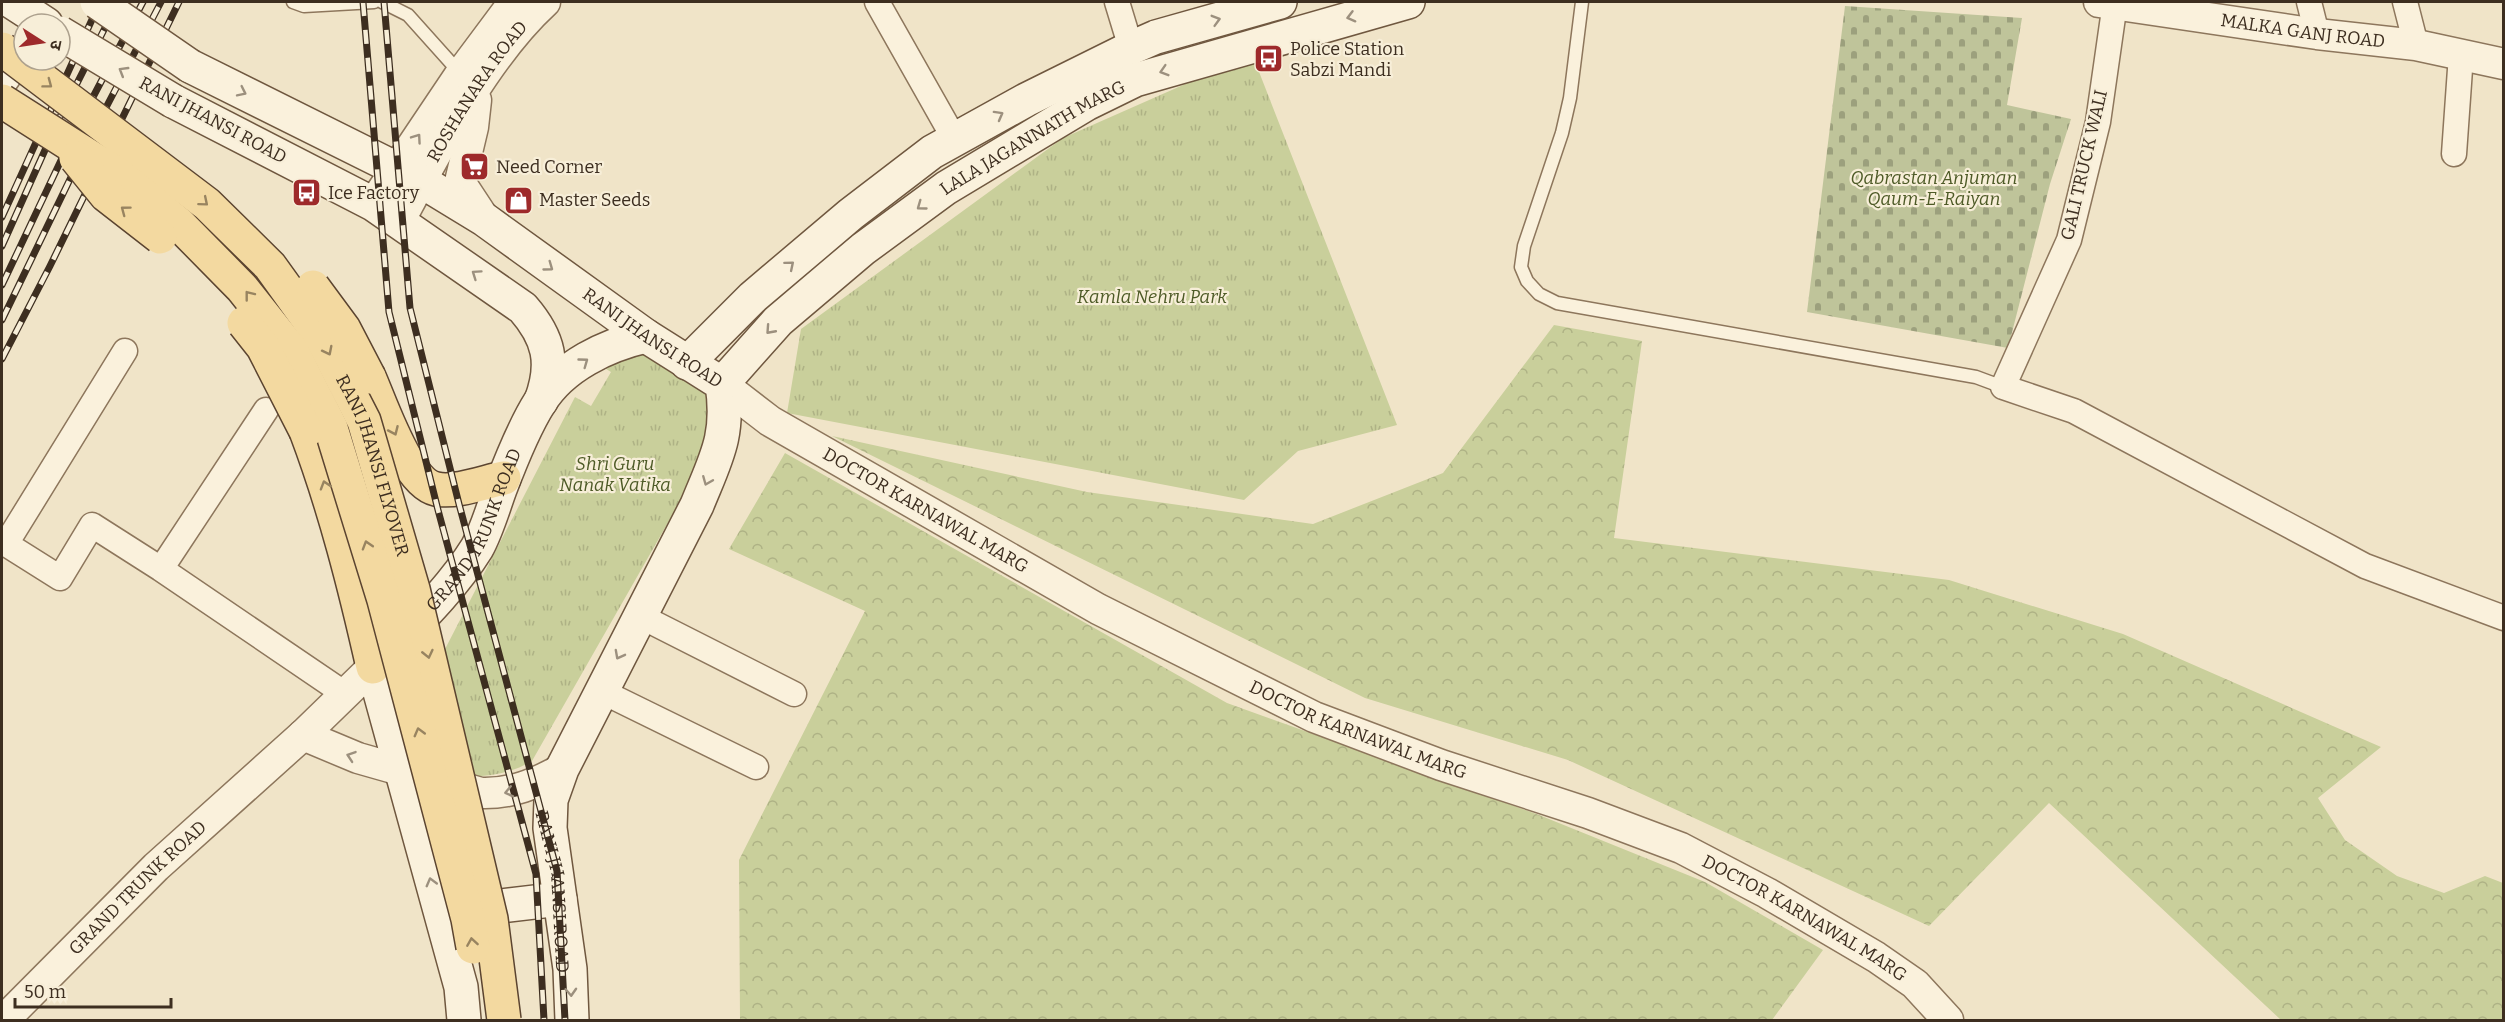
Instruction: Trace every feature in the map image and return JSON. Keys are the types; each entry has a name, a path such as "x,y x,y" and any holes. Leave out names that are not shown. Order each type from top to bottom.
{"main road":[{"path":"12,2 27,12"},
{"name":"RANI JHANSI ROAD","path":"97,2 190,66 409,174 485,220 646,336 722,384 725,433 697,505 562,769 549,810 570,969 572,1020"},
{"name":"LALA JAGANNATH MARG","path":"687,363 753,297 851,213 932,152 1118,65 1156,37 1246,6 1280,2"},
{"name":"LALA JAGANNATH MARG","path":"1118,65 1134,80 1407,2"},
{"name":"RANI JHANSI ROAD","path":"72,40 173,101 387,212 524,308 540,327 548,364 541,401"},
{"name":"RANI JHANSI FLYOVER","path":"2,49 207,204 270,266 321,337 364,421 413,590 491,919 504,1020"},
{"name":"LALA JAGANNATH MARG","path":"722,384 778,321 863,249 946,188 1086,104 1118,65"},
{"name":"RANI JHANSI FLYOVER","path":"2,101 120,176 179,224 243,288 292,351 331,428 384,600 468,919 483,1020"},
{"path":"90,116 142,132 201,171 227,192 288,255 344,328 408,461 423,483 436,489 449,489 504,478"},
{"path":"59,138 106,195 164,240 206,279 263,347 306,431 353,577 373,668 400,771 461,987 464,1020"},
{"name":"GRAND TRUNK ROAD","path":"373,668 448,589 478,546 504,478 541,401 561,380 601,351 620,342 646,336"},
{"path":"440,914 560,899"}],"street":[{"name":"ROSHANARA ROAD","path":"387,212 469,81 514,2"},
{"name":"ROSHANARA ROAD","path":"469,81 545,2"},
{"path":"877,2 955,140"},
{"path":"1117,2 1118,65"},
{"name":"GALI TRUCK WALI","path":"2003,387 2069,240 2098,122 2107,2"},
{"name":"MALKA GANJ ROAD","path":"2107,2 2317,34 2416,45 2504,64"},
{"path":"2309,2 2317,34"},
{"path":"2405,2 2416,45"},
{"path":"2454,154 2462,55"},
{"path":"2,87 12,72"},
{"path":"469,81 473,127 460,182 485,220"},
{"path":"125,351 4,547 60,578 92,525 345,694"},
{"name":"DOCTOR KARNAWAL MARG","path":"722,384 770,421 1098,609 1314,717 1441,765 1588,813 1700,858 1767,893 1876,957 1915,984 1948,1020"},
{"path":"2003,387 2074,411 2365,566 2504,618"},
{"path":"161,569 266,411"},
{"path":"725,433 770,421"},
{"path":"640,616 794,694"},
{"name":"GRAND TRUNK ROAD","path":"4,1020 156,867 303,735 373,668"},
{"path":"601,691 756,767"},
{"path":"303,735 339,752 481,793 498,794 529,787 562,769"}],"lane":[{"path":"293,2 304,6 374,2"},
{"path":"382,2 408,15 469,81"},
{"path":"1582,2 1570,98 1559,144 1524,246 1521,267 1527,281 1539,294 1557,303 1976,377 2003,387"}],"green space":[{"name":"Qabrastan Anjuman Qaum-E-Raiyan","path":"1845,6 2022,18 2007,105 2071,119 2050,184 2008,348 1807,312"},
{"name":"Kamla Nehru Park","path":"1254,59 1397,425 1298,451 1244,500 787,413 801,329 1063,138 1208,74"},
{"path":"1554,325 1642,341 1614,538 1949,580 2123,634 2381,747 2318,798 2345,840 2397,876 2444,893 2485,876 2503,883 2503,1020 2281,1020 2049,803 1929,926 1568,760 1365,698 832,436 1087,492 1313,524 1443,473"},
{"name":"Shri Guru Nanak Vatika","path":"637,351 674,361 714,401 706,456 532,761 497,774 460,776 426,686 575,397 591,406 611,372 595,362"},
{"path":"785,453 1227,703 1539,815 1705,882 1823,950 1772,1020 740,1020 739,860 865,611 729,549"}],"railway":[{"path":"2,217 100,2"},
{"path":"2,246 58,121 118,2"},
{"path":"2,285 73,135 143,2"},
{"path":"2,320 87,144 161,2"},
{"path":"2,359 179,2"},
{"path":"363,2 389,312 438,510 536,874 544,1020"},
{"path":"384,2 410,308 459,504 557,871 565,1020"}],"place":[{"name":"Police Station Sabzi Mandi","path":"1269,59"},
{"name":"Need Corner","path":"475,167"},
{"name":"Ice Factory","path":"307,193"},
{"name":"Master Seeds","path":"518,200"}]}
